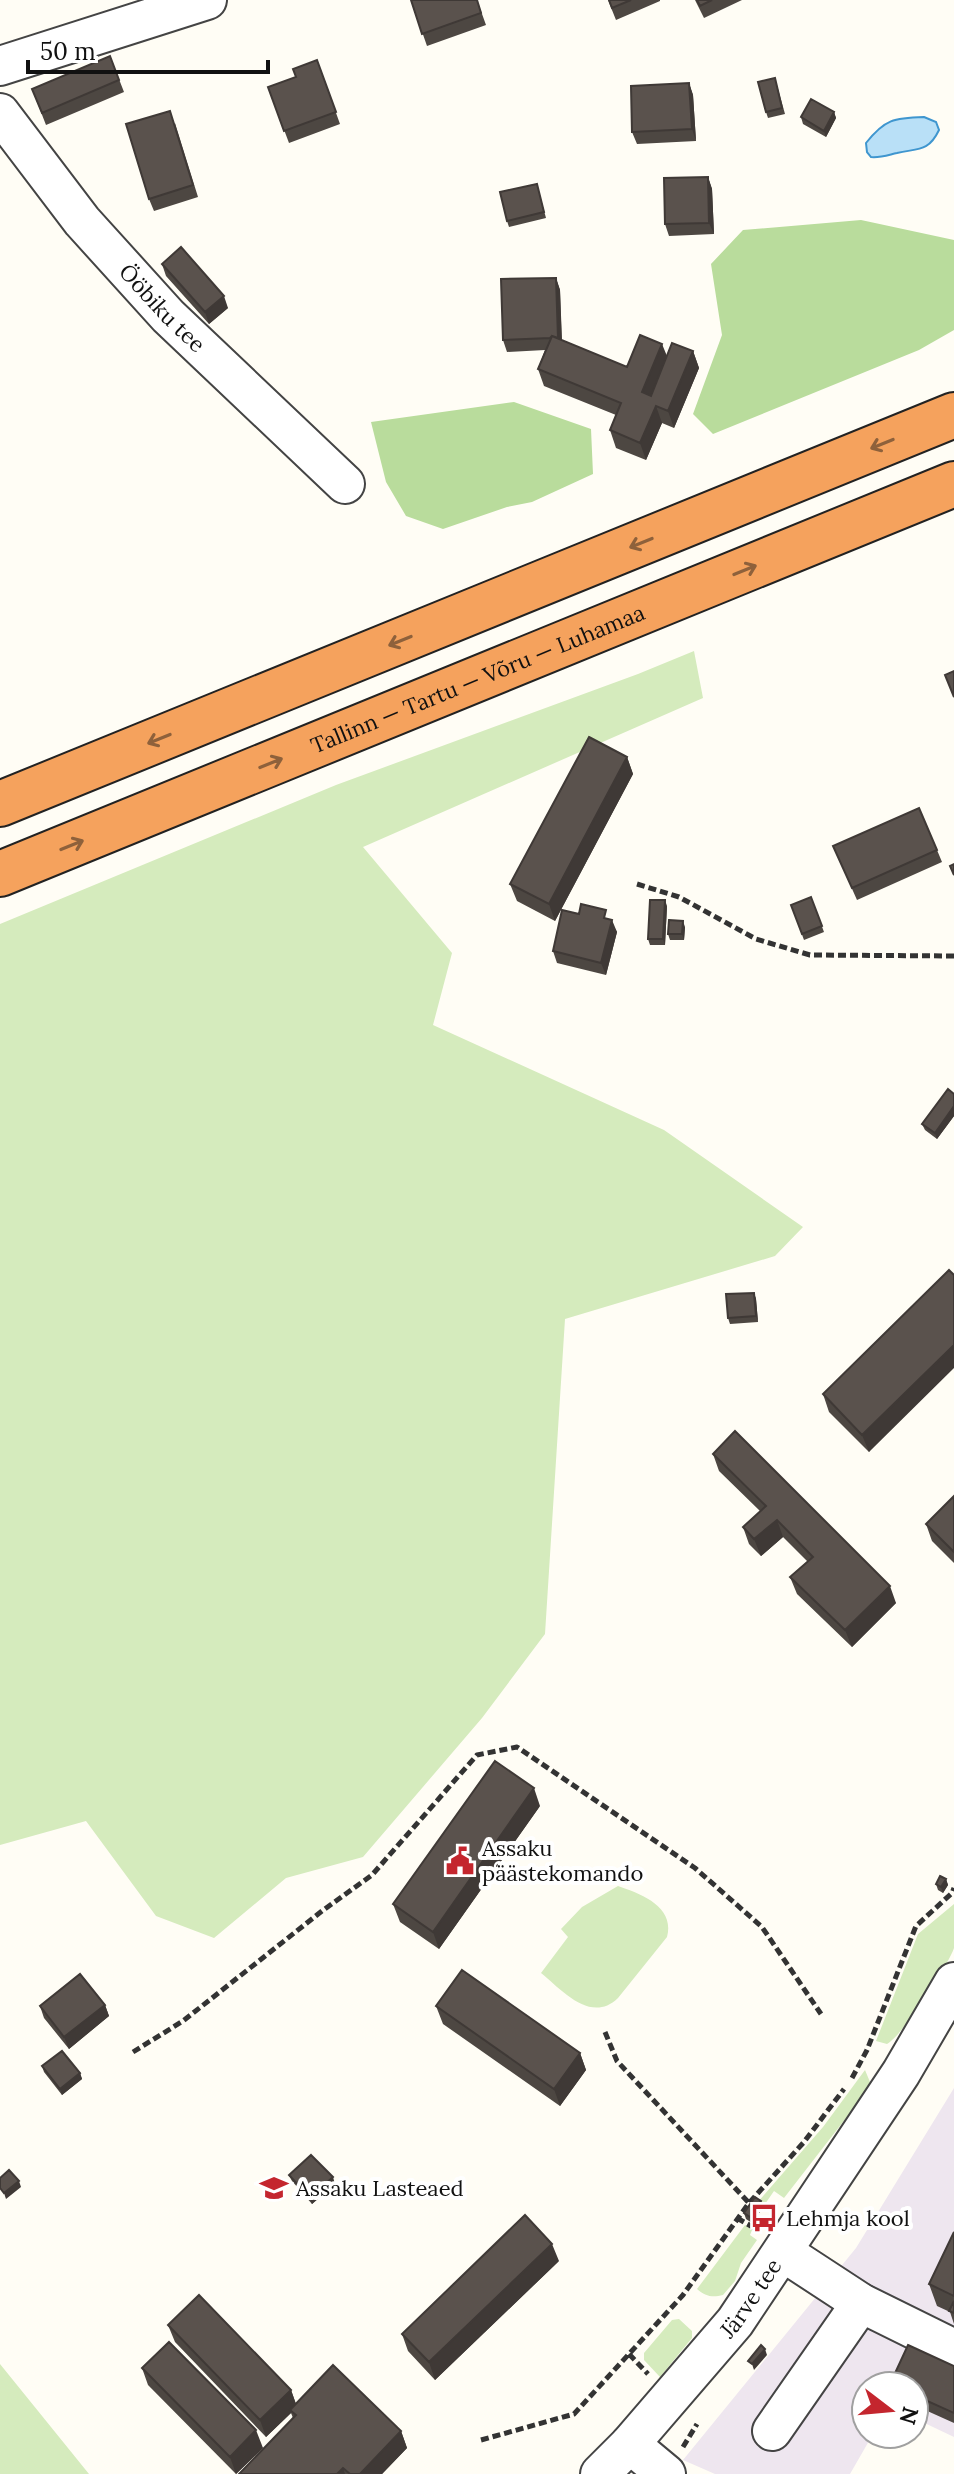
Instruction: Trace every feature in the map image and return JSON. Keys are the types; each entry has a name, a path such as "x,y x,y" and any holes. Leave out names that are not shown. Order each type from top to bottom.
{"highway":[{"path":"0,804 954,415"},
{"name":"Tallinn — Tartu — Võru — Luhamaa","path":"0,874 954,484"},
{"path":"855,525 954,500"}],"street":[{"path":"0,66 207,0"},
{"name":"Ööbiku tee","path":"0,113 82,221 168,316 345,484"},
{"name":"Järve tee","path":"600,2474 727,2333 901,2073 954,1982"},
{"path":"783,2252 861,2303 954,2349"},
{"path":"772,2431 861,2303"},
{"path":"630,2444 671,2467"}],"path":[{"path":"637,884 679,897 756,939 810,955 954,956"},
{"path":"133,2052 183,2021 372,1875 477,1755 517,1747 695,1868 762,1927 821,2014"},
{"path":"481,2440 571,2417 683,2295 749,2203 804,2142 850,2082 867,2050 916,1926 954,1888"},
{"path":"605,2032 617,2061 749,2203"},
{"path":"629,2354 656,2381"},
{"path":"671,2467 699,2419"}],"shaded area":[{"path":"954,2088 954,2437 930,2426 930,2370 850,2370 850,2450 864,2450 850,2474 715,2474 683,2460 856,2248"}],"green space":[{"path":"861,220 954,240 954,330 919,350 713,434 693,414 722,335 711,264 743,230"},
{"path":"514,402 591,429 593,474 532,502 507,507 443,529 406,516 386,482 371,422"},
{"path":"694,651 703,698 363,847 452,953 433,1025 664,1130 803,1227 775,1256 565,1319 545,1634 482,1718 363,1857 286,1878 214,1938 156,1916 86,1821 0,1845 0,924 336,785"},
{"path":"618,1886 646,1898 661,1910 668,1927 667,1937 618,1998 598,2008 588,2006 568,1996 541,1973 568,1937 561,1929 582,1907"},
{"path":"954,1904 954,1948 943,1969 894,2038 887,2044 876,2041 918,1934"},
{"path":"865,2070 870,2082 867,2091 784,2198 774,2191 763,2207 757,2203 823,2127"},
{"path":"745,2225 757,2240 741,2263 735,2281 723,2295 712,2296 697,2289"},
{"path":"679,2319 692,2331 692,2338 660,2377 644,2360 644,2353 672,2320"},
{"path":"0,2364 89,2474 0,2474"}],"water":[{"path":"924,117 936,122 939,130 931,143 916,150 878,157 871,157 867,152 866,143 885,124 897,119"}],"building":[{"path":"411,0 477,0 481,13 422,34"},
{"path":"609,0 631,0 612,8"},
{"path":"697,0 712,0 700,6"},
{"path":"110,56 119,80 42,113 32,89"},
{"path":"317,60 336,112 284,131 268,87 296,77 293,69"},
{"path":"775,78 782,108 766,112 758,82"},
{"path":"689,83 692,129 632,132 631,86"},
{"path":"811,99 834,112 824,131 801,117"},
{"path":"170,111 193,185 149,199 126,124"},
{"path":"708,177 709,223 665,224 664,178"},
{"path":"537,184 544,212 507,221 500,192"},
{"path":"181,247 224,296 205,312 162,264"},
{"path":"556,278 558,338 503,340 501,279"},
{"path":"640,335 662,344 642,392 651,396 672,343 693,351 668,411 656,406 640,443 610,430 621,403 538,369 552,336 627,367"},
{"path":"954,671 954,697 945,675"},
{"path":"589,737 627,757 549,904 510,884"},
{"path":"919,808 937,850 852,888 833,846"},
{"path":"811,897 822,926 802,934 791,905"},
{"path":"650,900 665,900 663,939 648,939"},
{"path":"581,904 606,910 604,918 612,920 601,963 553,951 562,910 579,914"},
{"path":"669,920 683,921 682,934 668,934"},
{"path":"948,1089 954,1094 954,1106 935,1133 922,1124"},
{"path":"949,1270 954,1275 954,1345 862,1435 823,1394"},
{"path":"754,1293 756,1316 728,1318 726,1294"},
{"path":"735,1431 890,1586 845,1630 790,1577 813,1557 777,1520 754,1539 743,1527 766,1506 713,1454"},
{"path":"954,1496 954,1552 926,1524"},
{"path":"495,1761 534,1788 433,1932 393,1904"},
{"path":"940,1876 946,1879 941,1887 936,1884"},
{"path":"462,1970 580,2053 554,2089 436,2006"},
{"path":"80,1974 105,2005 64,2037 40,2006"},
{"path":"62,2051 80,2073 60,2089 42,2066"},
{"path":"311,2155 333,2177 310,2198 289,2175"},
{"path":"9,2170 19,2181 4,2193 0,2188 0,2178"},
{"path":"755,2197 761,2201 750,2217 744,2213"},
{"path":"525,2215 552,2244 429,2362 402,2334"},
{"path":"954,2232 954,2296 929,2284"},
{"path":"199,2295 291,2390 260,2420 168,2325"},
{"path":"169,2342 256,2430 230,2457 142,2368"},
{"path":"761,2345 765,2349 752,2364 748,2361"},
{"path":"908,2345 954,2366 954,2413 930,2402 930,2370 896,2370"},
{"path":"333,2365 401,2431 360,2474 350,2474 343,2468 337,2474 239,2474 296,2415 290,2410"}],"place":[{"name":"Assaku päästekomando","path":"460,1861"},
{"name":"Assaku Lasteaed","path":"274,2188"},
{"name":"Lehmja kool","path":"764,2218"}]}
